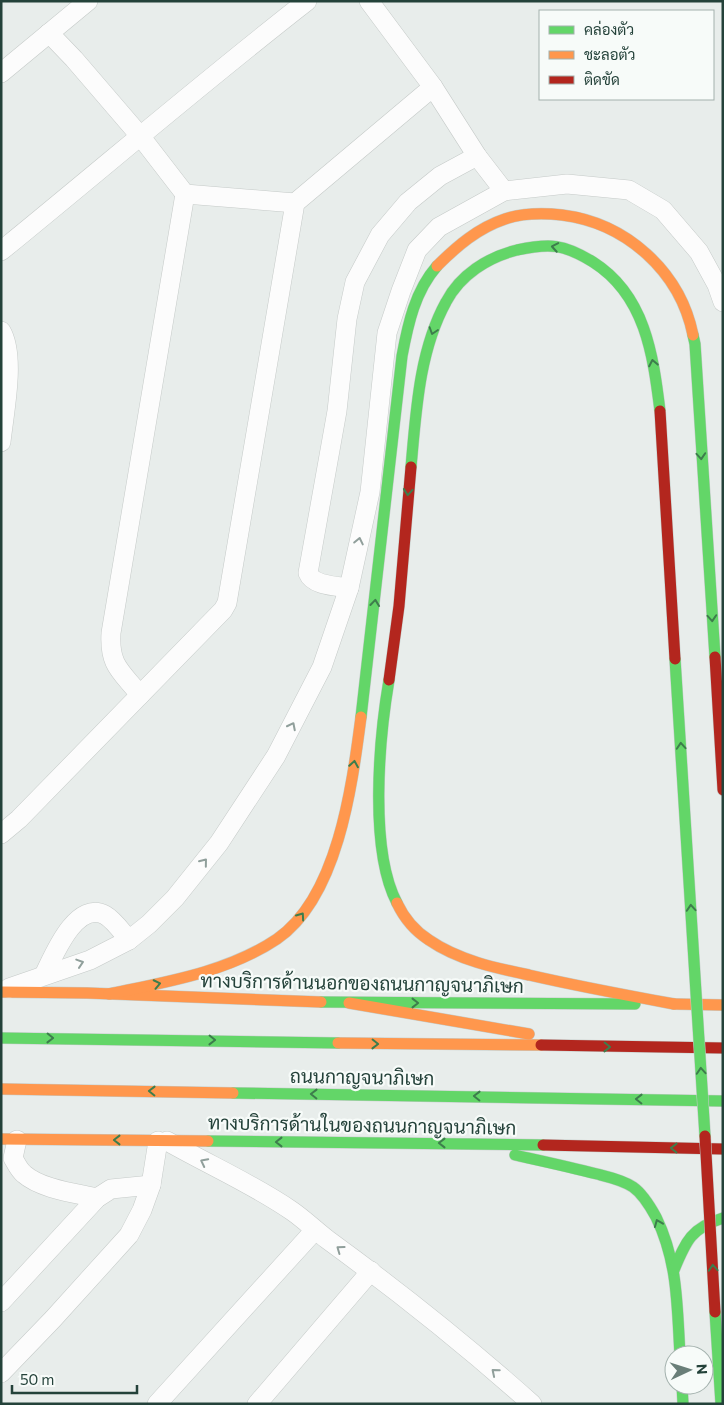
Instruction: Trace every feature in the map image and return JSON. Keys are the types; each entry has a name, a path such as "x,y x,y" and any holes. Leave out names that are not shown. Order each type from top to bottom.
{"main road":[{"path":"109,994 164,982 224,965 256,952 280,937 296,922 315,895 326,872 341,830 354,768 365,690 401,364 413,309 425,282 462,241 488,225 508,218 532,213 554,212 574,215 609,228 631,239 648,252 661,267 687,312 695,344 723,790"},
{"path":"674,1004 574,985 487,965 452,953 421,934 399,908 386,876 380,833 379,781 386,696 396,631 408,486 420,387 433,330 444,304 456,285 474,269 490,259 531,247 551,245 569,250 617,279 629,297 644,327 654,361 660,411 721,1404"},
{"name":"ทางบริการด้านนอกของถนนกาญจนาภิเษก","path":"1,992 348,1003 723,1004"},
{"path":"348,1003 417,1016 497,1027 577,1046"},
{"name":"ถนนกาญจนาภิเษก","path":"1,1038 723,1048"},
{"name":"ถนนกาญจนาภิเษก","path":"1,1089 723,1101"},
{"name":"ทางบริการด้านในของถนนกาญจนาภิเษก","path":"8,1152 162,1141 466,1143 723,1149"},
{"path":"466,1143 586,1171 618,1180 634,1187 652,1208 674,1270 679,1345"},
{"path":"674,1270 683,1246 695,1230 704,1223 723,1218"}],"street":[{"path":"1,73 88,1"},
{"path":"1,251 141,137 231,60 307,1"},
{"path":"369,1 433,87 478,156 504,191"},
{"path":"49,33 141,137 185,194 111,633 111,655 114,664 140,695"},
{"path":"1,834 19,819 216,620 226,603 295,203 433,87"},
{"path":"349,588 316,582 310,578 308,573 337,412 347,319 355,282 380,235 408,202 440,176 478,156"},
{"path":"1,992 90,960 129,940 149,924 175,898 219,843 276,756 322,667 349,588 370,492 387,333 417,250 439,227 504,191 568,184 629,190 663,210 700,252 718,285 723,302"},
{"path":"185,194 295,203"},
{"path":"1,331 8,349 9,363 1,442"},
{"path":"44,975 65,934 83,916 99,912 106,916 129,940"},
{"path":"1,1373 129,1235 142,1210 151,1185 162,1141 231,1175 293,1212 372,1271 532,1404"},
{"path":"8,1152 22,1173 30,1178 51,1187 96,1198"},
{"path":"1,1302 96,1198 111,1189 151,1185"},
{"path":"157,1404 315,1230"},
{"path":"257,1404 372,1271"}],"traffic: fast":[{"path":"411,467 417,404 424,361 437,321 446,302 459,283 476,268 496,257 517,250 539,246 565,248 593,262 611,276 624,291 635,309 643,328 654,368 660,411"},
{"path":"361,717 402,356 410,320 418,297 429,276 437,266"},
{"path":"693,335 715,657"},
{"path":"675,659 705,1136"},
{"path":"389,680 380,763 380,825 388,881 397,903"},
{"path":"321,1002 635,1004"},
{"path":"1,1038 338,1043"},
{"path":"233,1093 723,1101"},
{"path":"208,1141 543,1145"},
{"path":"515,1155 616,1179 625,1182 637,1190 656,1217 669,1251 677,1302 679,1345"},
{"path":"674,1270 686,1243 691,1237 704,1226 723,1218"},
{"path":"715,1312 721,1404"},
{"path":"683,1395 683,1404"}],"traffic: slow":[{"path":"437,266 468,238 486,227 505,219 540,214 562,215 585,220 608,228 628,240 647,254 663,271 676,290 686,312 693,335"},
{"path":"109,994 196,974 238,960 277,939 298,920 315,896 328,868 338,838 353,775 361,717"},
{"path":"397,903 403,914 419,933 440,947 464,958 490,966 583,987 674,1004"},
{"path":"1,992 87,993 321,1002"},
{"path":"349,1003 529,1034"},
{"path":"674,1004 723,1005"},
{"path":"338,1043 541,1045"},
{"path":"1,1089 233,1093"},
{"path":"1,1139 208,1141"}],"traffic: jam":[{"path":"660,411 675,659"},
{"path":"389,680 399,606 411,467"},
{"path":"715,657 723,790"},
{"path":"541,1045 723,1048"},
{"path":"705,1136 715,1312"},
{"path":"543,1145 723,1149"}]}
